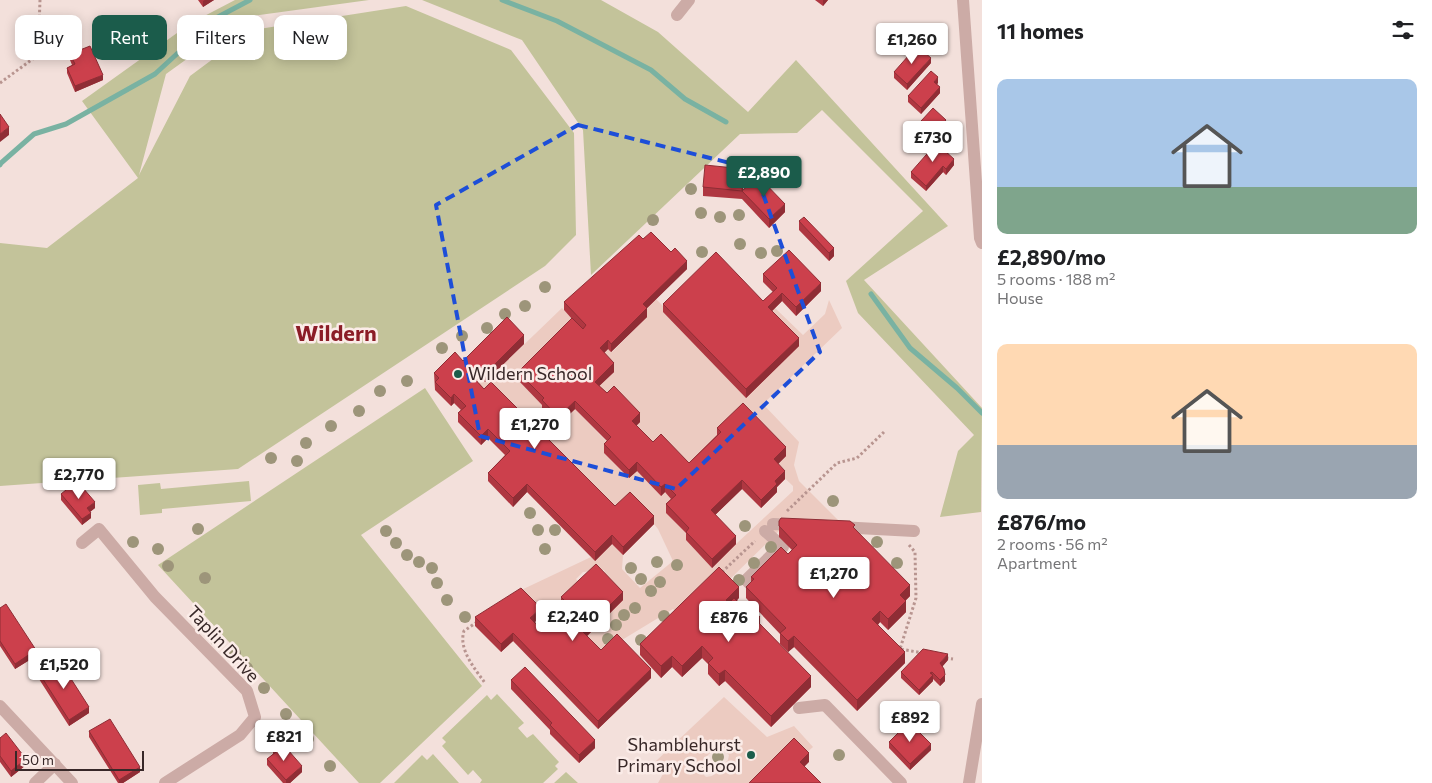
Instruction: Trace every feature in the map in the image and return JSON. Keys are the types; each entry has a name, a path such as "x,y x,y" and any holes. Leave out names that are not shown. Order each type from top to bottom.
{"street":[{"path":"677,15 690,0"},
{"path":"963,0 980,238 982,243"},
{"path":"783,550 769,527 809,525"},
{"path":"827,526 914,531"},
{"name":"Taplin Drive","path":"82,543 98,529 155,597 247,691 255,717 240,735 165,783"},
{"path":"969,783 982,704"},
{"path":"799,708 825,705 901,783"},
{"path":"0,706 72,783"},
{"path":"35,783 55,764"}],"path":[{"path":"0,83 38,55 40,0"},
{"path":"721,573 837,463 857,458 884,432"},
{"path":"896,530 915,552 916,598 900,649 927,654"},
{"path":"481,619 464,631 462,641 465,651 485,683"},
{"path":"944,658 953,659"}],"highlighted area":[{"path":"578,125 754,169 820,352 676,489 480,436 436,205"}],"green space":[{"path":"235,0 369,0 260,15 206,15"},
{"path":"422,0 601,0 658,32 748,112 796,60 948,226 864,280 982,408 981,512 940,517 958,451 974,435 858,313 846,281 923,211 822,110 797,133 740,134 591,275 583,130 522,40"},
{"path":"406,6 511,50 574,133 576,235 545,266 238,469 0,486 0,243 47,248 138,178 82,101 139,60 167,60 167,40 177,33 177,60 185,60 166,74 139,175 190,76 212,60 264,60 264,28 274,27 274,60 347,60 347,15"},
{"path":"425,388 473,461 361,535 482,686 380,783 359,783 158,565"},
{"path":"249,481 251,501 162,509 162,513 140,515 138,485 160,483 161,489"},
{"path":"497,694 524,723 518,728 527,738 533,734 559,762 555,766 558,769 543,783 480,783 482,780 473,770 468,775 442,746 446,742 442,738 487,695 491,700"},
{"path":"433,754 459,783 394,783 422,755 427,760"},
{"name":"Shamblehurst Primary School","path":"566,772 578,783 554,783"}],"shaded area":[{"path":"656,299 666,309 768,315 775,308 803,335 825,314 829,300 842,328 763,404 799,442 794,465 799,481 850,532 781,529 725,584 680,615 673,609 617,643 601,659 583,640 609,585 604,570 583,572 576,579 582,586 568,612 541,638 530,626 540,616 517,592 591,557 595,560 612,544 623,555 622,569 640,588 673,561 658,529 654,524 615,515 472,384 480,377 485,382 562,308 586,334 518,380 544,407 575,409 611,446 629,478 637,471 661,496 665,492 736,544 793,491 793,486 774,468 786,456 689,471 653,451 632,430 640,422 607,402 595,390 600,357 608,349 612,352 647,317 643,312"},
{"path":"724,697 767,737 794,726 813,747 803,756 757,783 658,783 663,774 656,761","holes":["720,746 729,755 728,760 712,776 706,777 698,769 700,763 715,748"]}],"building":[{"path":"90,46 92,60 96,60 103,75 75,86 67,68 75,64 73,60 82,60 82,49"},
{"path":"917,46 931,58 907,84 894,72"},
{"path":"931,71 938,77 934,82 940,87 921,108 908,96"},
{"path":"933,108 946,120 924,145 910,133"},
{"path":"0,114 9,127 0,134"},
{"path":"941,138 949,146 945,151 954,159 946,169 943,166 926,186 911,172"},
{"path":"705,165 744,169 742,191 703,187"},
{"path":"758,176 785,204 769,219 742,191"},
{"path":"804,217 834,248 829,253 799,221"},
{"path":"651,232 671,252 675,248 687,261 643,304 647,308 611,344 608,340 600,348 614,363 595,382 607,393 614,386 640,413 632,421 653,442 661,434 689,463 721,432 717,428 743,403 786,447 774,459 785,471 775,481 777,484 761,500 742,480 711,510 736,536 712,559 686,532 689,528 666,504 676,495 665,484 661,487 637,462 629,470 604,444 611,437 575,401 558,417 542,400 544,398 518,372 572,318 583,329 586,325 564,302 639,235 643,239"},
{"path":"789,250 821,283 796,307 782,293 768,307 799,338 746,389 663,304 716,252 763,301 777,288 763,274"},
{"path":"507,317 524,335 485,374 480,369 472,376 484,389 491,382 615,506 630,492 654,516 623,547 612,535 595,552 527,484 513,498 488,473 510,451 488,429 481,436 458,413 466,406 454,394 451,398 435,382 439,378 434,373 455,352 463,361"},
{"path":"77,481 95,502 87,508 91,513 82,519 61,494"},
{"path":"781,518 850,521 855,525 853,527 910,585 900,595 906,601 888,619 880,611 872,619 905,652 857,700 794,636 788,641 780,633 786,628 746,587 754,579 751,577 781,547 788,554 797,545 779,526"},
{"path":"596,564 623,592 583,632 601,650 617,634 651,669 598,721 513,633 501,644 475,617 521,588 541,608 530,618 541,629 568,604 561,597"},
{"path":"719,567 739,587 726,600 729,603 734,598 743,607 747,603 760,617 756,620 811,676 771,716 725,670 719,674 708,663 713,658 702,646 682,666 672,656 661,666 640,644"},
{"path":"6,604 36,650 15,664 0,641 0,608"},
{"path":"923,649 948,654 940,663 945,675 940,680 932,672 930,673 933,675 919,690 901,672"},
{"path":"59,660 89,707 69,720 39,673"},
{"path":"525,667 595,740 579,755 511,680"},
{"path":"110,719 140,767 119,780 89,731"},
{"path":"909,722 931,744 910,764 889,742"},
{"path":"6,733 26,759 11,771 0,756 0,738"},
{"path":"794,738 809,753 800,762 821,783 749,783"},
{"path":"281,742 302,766 286,780 267,759 276,752 273,749"}],"waterway":[{"path":"0,165 34,134 66,124 155,74 216,18 250,0"},
{"path":"502,0 557,21 651,70 685,99 726,122"},
{"path":"871,294 910,348 957,388 982,413"}],"place":[{"name":"Wildern School","path":"458,374"},
{"name":"Shamblehurst Primary School","path":"751,755"}],"district":[{"name":"Wildern","path":"336,333"}]}
